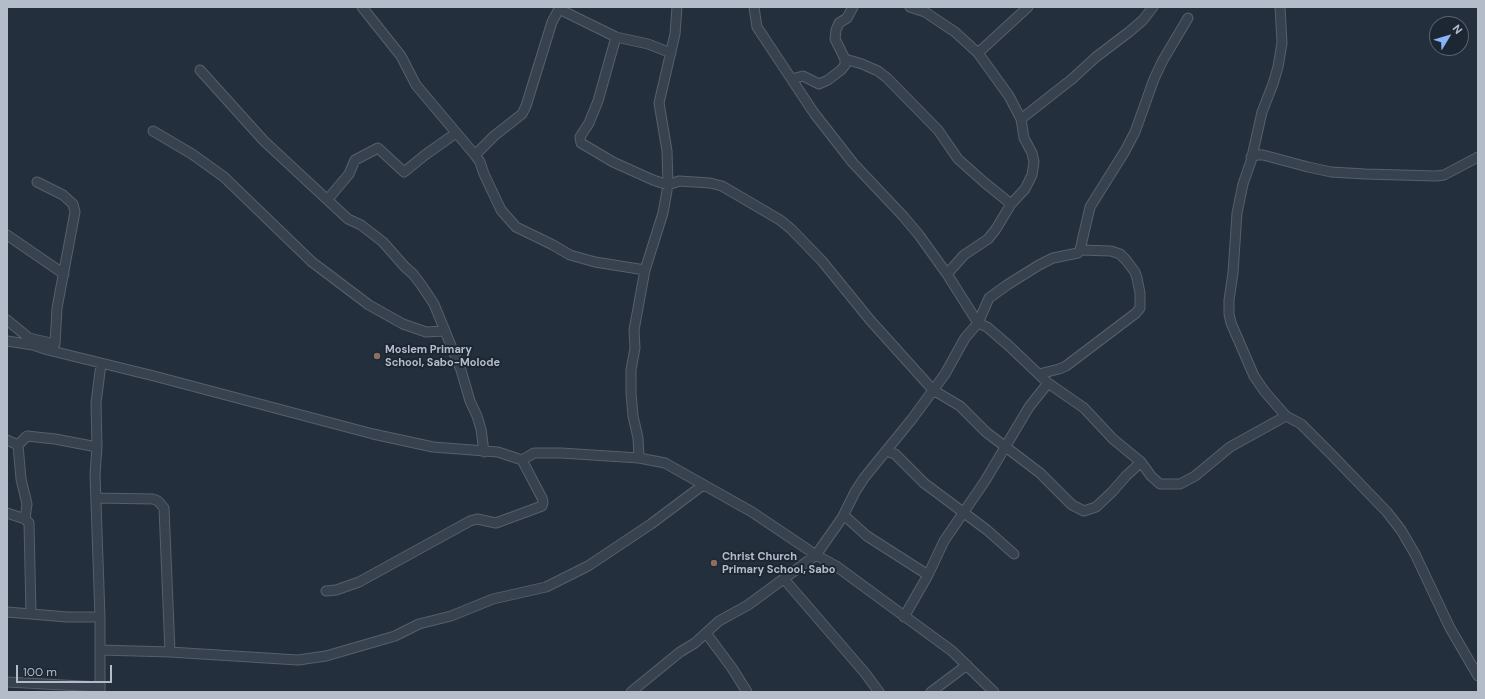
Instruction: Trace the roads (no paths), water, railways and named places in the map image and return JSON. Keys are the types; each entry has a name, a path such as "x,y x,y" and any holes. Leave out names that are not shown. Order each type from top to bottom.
{"street":[{"path":"362,7 401,56 416,85 480,162 501,210 516,227 570,255 595,262 644,270"},
{"path":"639,458 638,438 632,416 631,393 635,348 634,330 644,270 662,213 668,185 667,151 659,103 676,34 677,7"},
{"path":"754,7 757,26 830,134 853,163 903,216 947,274 978,323 987,327 1048,383 1084,408 1113,439 1141,462 1151,476 1160,484 1180,484 1195,476 1230,447 1286,416"},
{"path":"792,79 803,76 819,84 828,80 845,66 845,59 835,39 836,30 839,23 847,18 854,7"},
{"path":"911,7 925,12 956,32 978,53 1009,96 1021,119 1024,138 1032,153 1034,162 1032,175 1011,204 996,229 988,239 964,256 947,274"},
{"path":"978,53 1028,7"},
{"path":"1021,119 1138,24 1153,7"},
{"path":"1280,7 1282,38 1280,56 1273,84 1262,112 1237,213 1233,273 1229,300 1229,314 1231,323 1254,376 1265,392 1286,416 1301,424 1306,429 1387,512 1401,530 1415,554 1450,628 1478,676"},
{"path":"475,155 494,136 522,114 526,106 552,22 558,11 561,10 616,38 648,44 671,52"},
{"path":"631,692 676,655 695,643 719,621 748,604 816,556 842,518 855,492 945,374 966,338 978,323 989,298 1006,285 1053,258 1078,253 1090,207 1125,151 1135,132 1154,79 1163,60 1188,18"},
{"path":"616,38 598,101 589,124 580,137 580,141 613,162 668,185 679,182 710,183 722,186 780,220 822,261 870,320 933,390 960,406 986,432 1040,473 1072,505 1084,511 1096,507 1141,462"},
{"path":"845,59 878,71 887,78 938,130 958,159 976,176 1011,204"},
{"path":"200,70 264,141 328,198 348,218 361,225 383,242 413,274 429,295 461,370 470,401 481,429 484,452"},
{"path":"153,131 192,154 224,177 312,262 369,305 403,324 426,332 445,331"},
{"path":"328,198 349,174 355,160 378,148 404,172 456,133"},
{"path":"1251,157 1263,155 1331,172 1436,176 1444,174 1478,157"},
{"path":"37,182 63,195 75,208 76,212 57,308 52,347"},
{"path":"7,236 64,274"},
{"path":"1039,374 1066,366 1136,313 1140,308 1140,293 1137,278 1126,260 1120,254 1111,250 1080,250"},
{"path":"7,320 29,338 102,364 162,378 406,442 445,449 498,452 522,460 542,498 542,506 496,523 477,519 470,521 359,582 336,590 326,591"},
{"path":"7,341 52,347"},
{"path":"7,682 32,688 100,689 101,650 95,474 97,448 96,403 102,364"},
{"path":"904,616 928,575 944,541 985,481 1029,408 1048,383"},
{"path":"18,445 27,436 55,439 97,448"},
{"path":"7,440 18,445"},
{"path":"18,445 21,479 27,504 25,519"},
{"path":"886,451 896,454 924,483 987,530 1014,554"},
{"path":"522,460 534,453 561,453 639,458 664,463 752,512 816,556 836,566 952,651 994,692"},
{"path":"101,650 170,652 298,660 326,656 396,636 419,624 451,616 493,599 546,587 564,579 588,566 651,524 703,486"},
{"path":"96,498 153,499 158,501 164,508 170,652"},
{"path":"7,513 25,519 29,523 30,614"},
{"path":"842,518 847,518 867,536 928,575"},
{"path":"784,579 865,673 879,692"},
{"path":"7,612 100,617"},
{"path":"706,633 732,668 747,692"},
{"path":"931,692 967,664"}],"place":[{"name":"Moslem Primary School, Sabo-Molode","path":"377,356"},
{"name":"Christ Church Primary School, Sabo","path":"714,563"}]}
